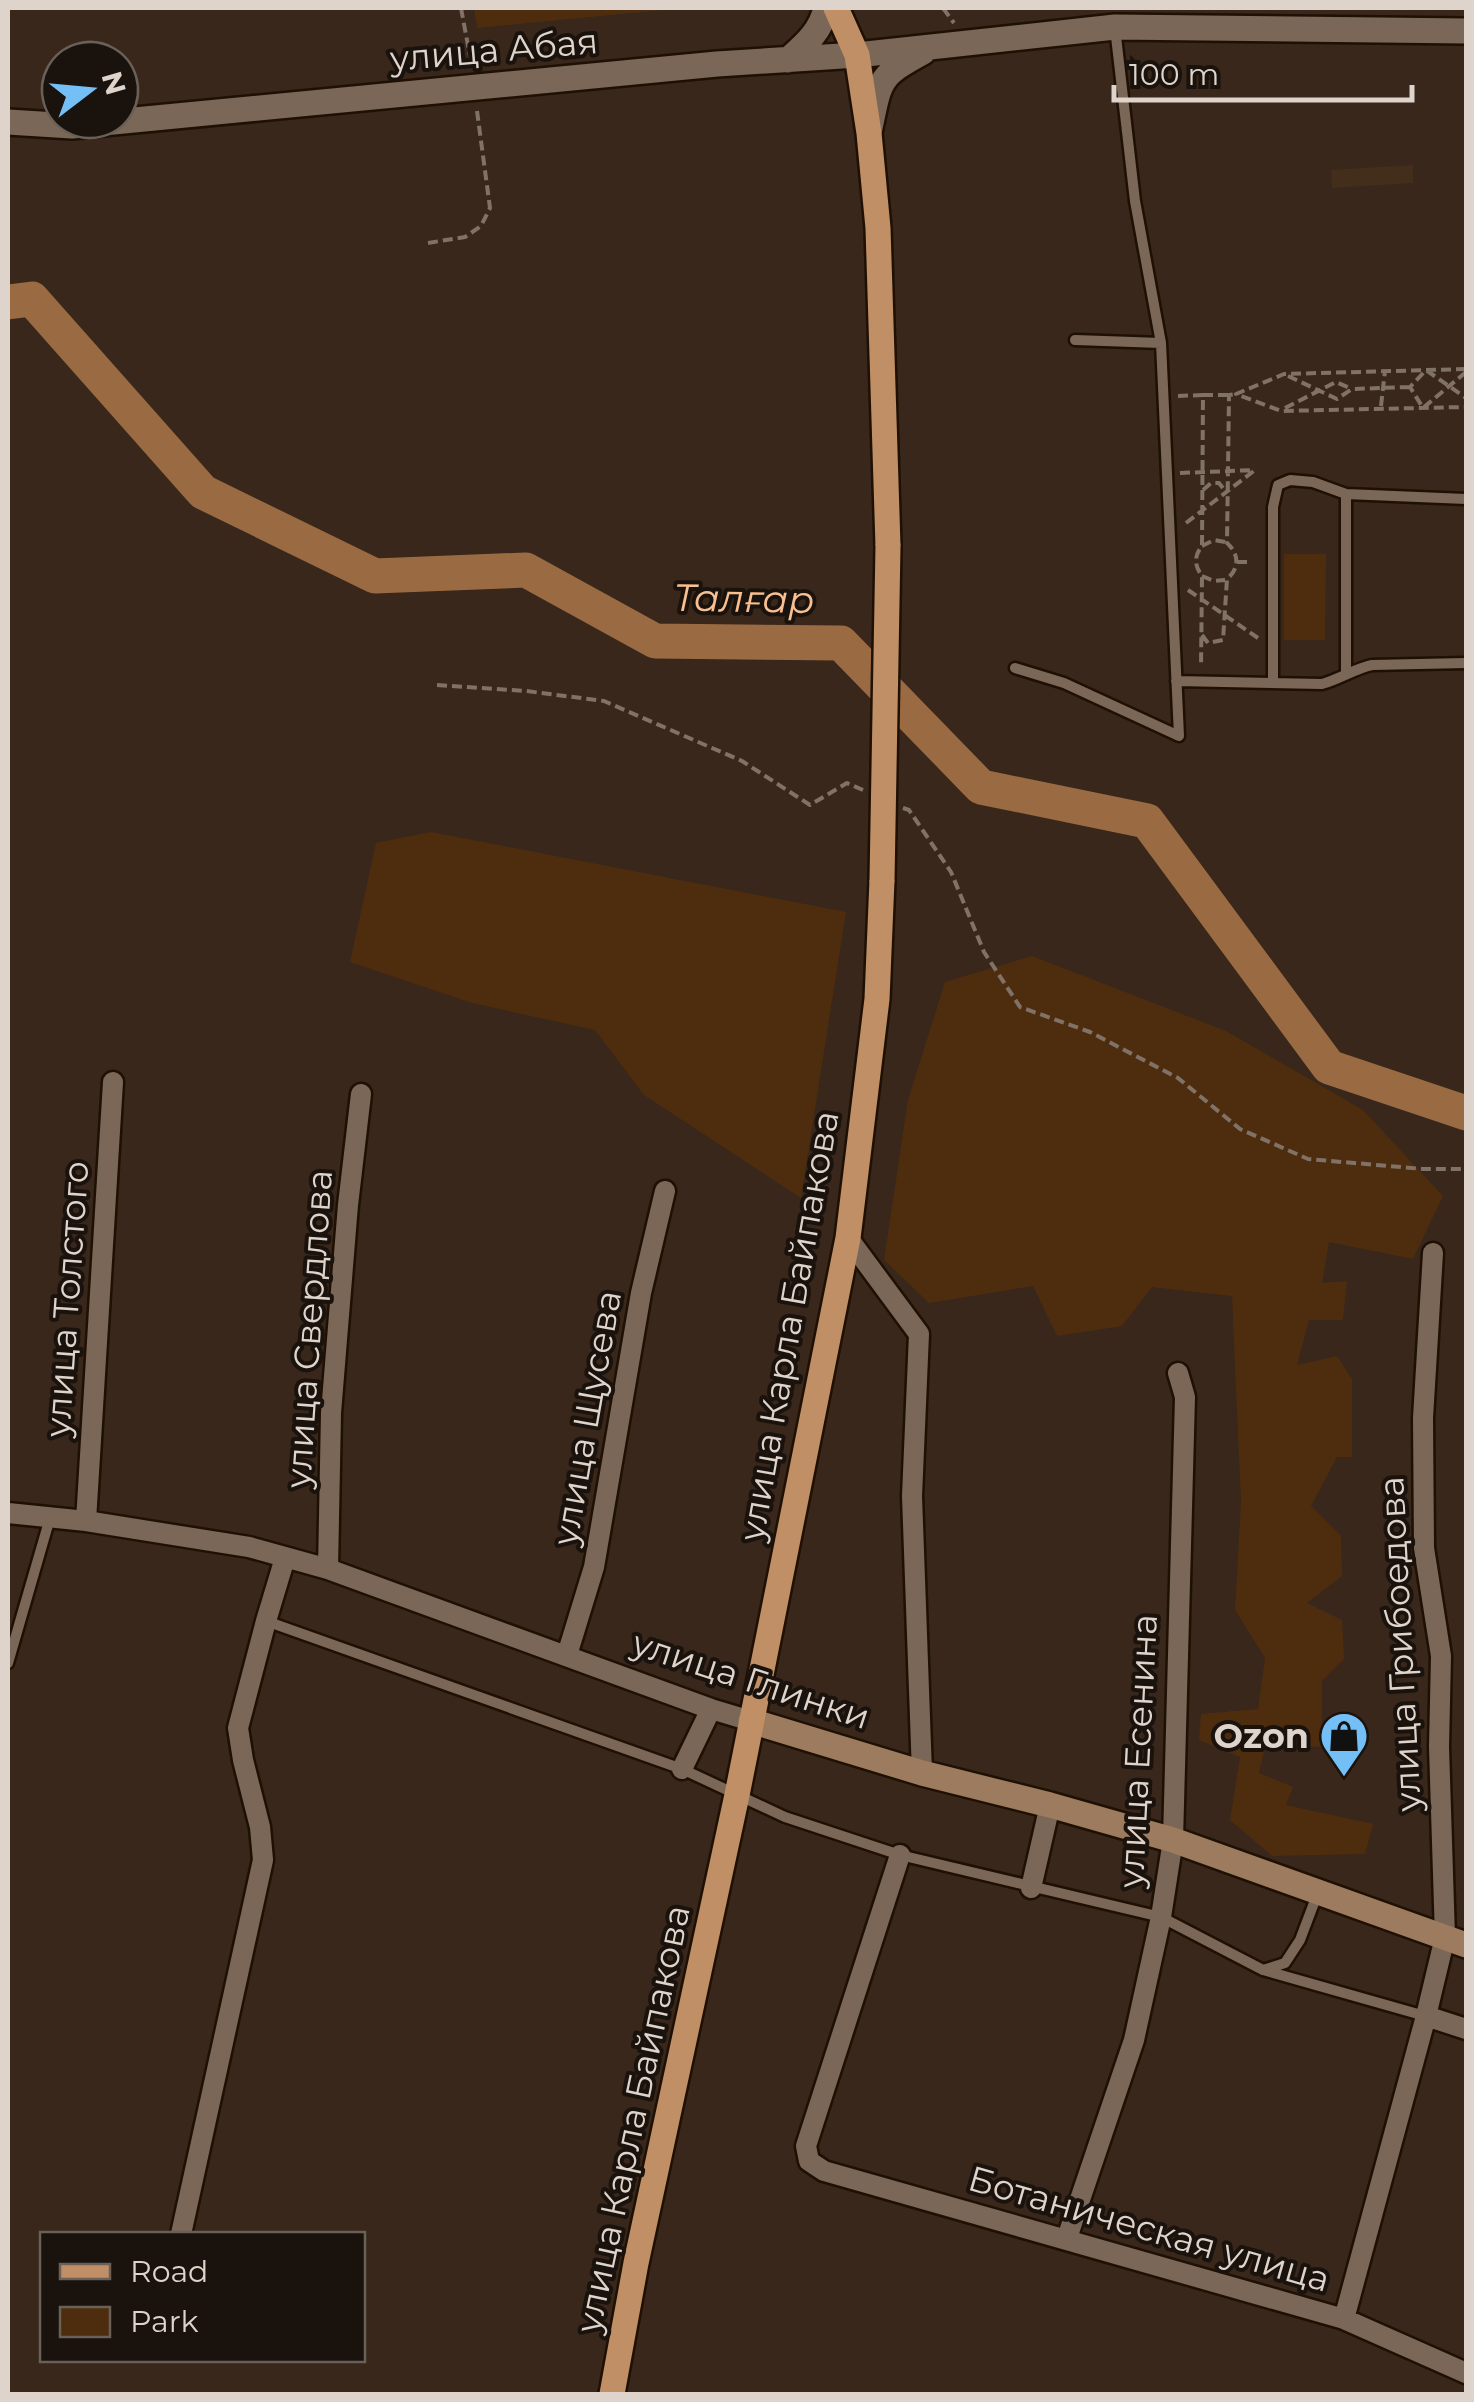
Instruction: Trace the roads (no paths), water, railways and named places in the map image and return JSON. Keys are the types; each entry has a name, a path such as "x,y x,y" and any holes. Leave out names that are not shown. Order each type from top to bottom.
{"main road":[{"name":"улица Карла Байпакова","path":"612,2394 848,1238 877,999 888,546 878,228 857,55 836,8"},
{"name":"улица Глинки","path":"751,1721 1173,1840 1456,1941"}],"street":[{"path":"788,60 822,23 826,8"},
{"name":"улица Абая","path":"8,122 72,126 857,55 1115,27 1466,31"},
{"path":"869,133 878,89 892,70 932,46"},
{"name":"улица Толстого","path":"86,1521 113,1082"},
{"name":"улица Свердлова","path":"328,1568 331,1413 361,1094"},
{"name":"улица Щусева","path":"567,1655 594,1567 641,1293 665,1192"},
{"path":"848,1238 919,1334 912,1496 922,1772"},
{"name":"улица Грибоедова","path":"1344,2319 1426,2016 1456,1941 1438,1747 1440,1656 1424,1548 1423,1418 1433,1253"},
{"name":"улица Есенина","path":"1067,2238 1134,2040 1173,1840 1184,1398 1178,1374"},
{"name":"улица Глинки","path":"8,1513 249,1547 328,1568 751,1721"},
{"path":"181,2232 263,1860 260,1827 238,1728 285,1558"},
{"path":"682,1769 710,1708"},
{"path":"1031,1888 1050,1805"},
{"name":"Ботаническая улица","path":"900,1855 806,2146 809,2161 824,2171 1344,2319 1466,2374"},
{"path":"1426,2016 1466,2029"}],"lane":[{"path":"1015,668 1064,683 1179,736 1161,343 1135,202 1115,27"},
{"path":"1075,340 1161,343"},
{"path":"1272,683 1273,507 1278,486 1290,480 1313,482 1346,494 1466,499"},
{"path":"1346,494 1346,674"},
{"path":"1176,682 1322,684 1372,665 1466,663"},
{"path":"8,1663 50,1518"},
{"path":"266,1621 682,1769 785,1816 900,1855 1160,1917 1262,1970 1426,2016"},
{"path":"1262,1970 1285,1962 1300,1940 1318,1892"}],"waterway":[{"name":"Талғар","path":"8,302 32,299 203,492 375,576 526,570 655,641 841,643 981,787 1147,821 1329,1067 1466,1113"}],"place":[{"name":"Ozon","path":"1344,1778"}]}
